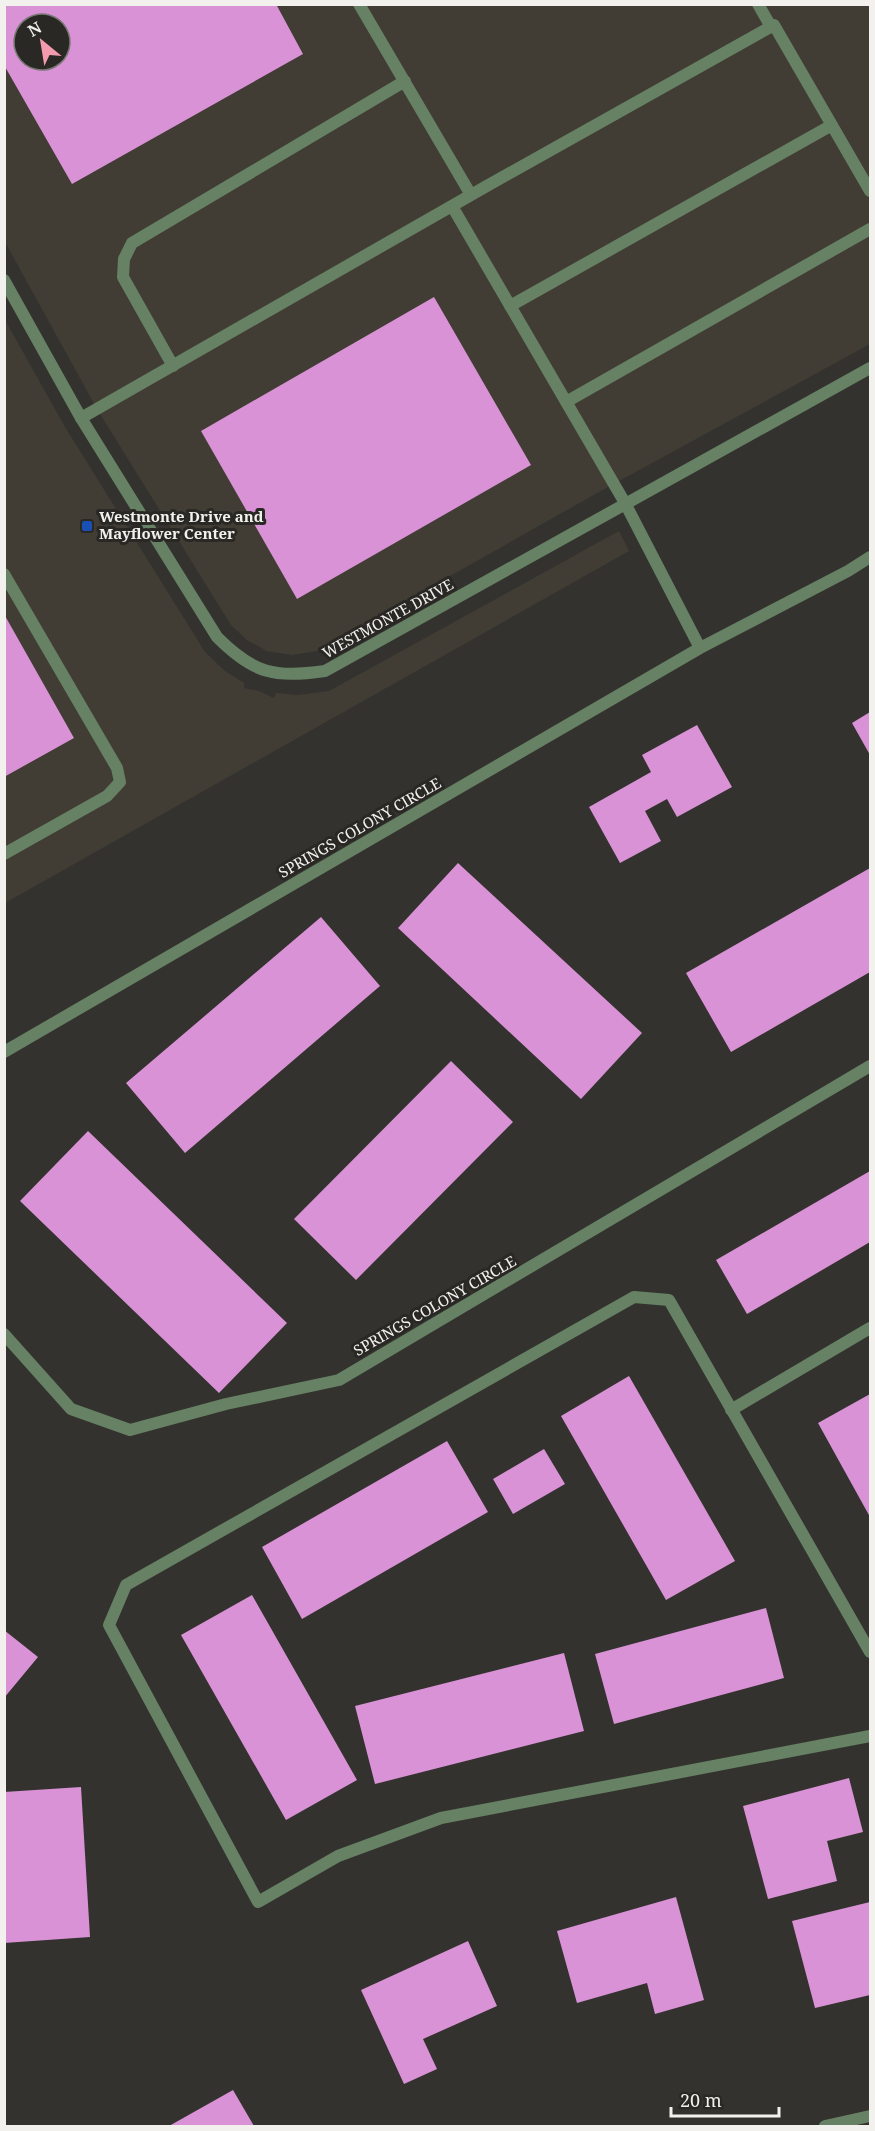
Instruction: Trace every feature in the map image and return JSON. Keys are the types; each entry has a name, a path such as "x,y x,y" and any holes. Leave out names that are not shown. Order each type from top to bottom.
{"street":[{"path":"359,4 471,195"},
{"path":"758,4 771,27 774,26 870,191"},
{"path":"81,418 771,27"},
{"path":"173,366 123,277 124,260 132,243 405,81"},
{"path":"510,306 832,125"},
{"path":"452,206 625,503 700,648"},
{"path":"566,402 870,229"},
{"name":"WESTMONTE DRIVE","path":"4,280 81,418 217,637 237,656 263,671 293,675 325,671 870,368"},
{"name":"SPRINGS COLONY CIRCLE","path":"4,1052 700,648 848,571 870,557"},
{"path":"4,574 117,768 120,782 107,796 4,854"},
{"name":"SPRINGS COLONY CIRCLE","path":"4,1334 71,1408 130,1430 226,1404 339,1380 870,1066"},
{"path":"870,1652 669,1300 634,1297 126,1585 109,1625 258,1902 338,1856 441,1818 870,1736"},
{"path":"731,1410 870,1328"},
{"path":"825,2127 870,2116"}],"shaded area":[{"path":"4,5 870,5 870,344 599,492 317,651 292,655 267,651 247,640 231,625 97,409 5,242"},
{"path":"4,318 65,427 205,652 225,671 244,683 244,688 259,691 274,698 276,693 298,695 329,691 619,531 629,551 5,903"}],"building":[{"path":"4,4 276,4 303,54 72,184 4,65"},
{"path":"434,297 531,465 297,599 201,431"},
{"path":"4,614 74,738 4,777"},
{"path":"870,712 870,755 852,723"},
{"path":"697,725 732,787 677,817 667,799 645,811 661,841 620,863 589,807 651,772 642,755"},
{"path":"458,863 642,1033 581,1099 398,928"},
{"path":"870,868 870,972 731,1052 686,973"},
{"path":"321,917 380,986 185,1153 126,1083"},
{"path":"451,1061 513,1122 356,1280 294,1219"},
{"path":"88,1131 287,1323 219,1393 20,1201"},
{"path":"870,1171 870,1242 747,1314 716,1260"},
{"path":"629,1376 735,1561 666,1600 561,1416"},
{"path":"870,1394 870,1517 818,1423"},
{"path":"447,1441 488,1512 302,1619 262,1547"},
{"path":"544,1449 565,1484 513,1514 493,1479"},
{"path":"252,1595 357,1780 286,1820 181,1635"},
{"path":"766,1608 784,1678 614,1724 595,1654"},
{"path":"4,1630 38,1657 4,1698"},
{"path":"564,1653 584,1731 375,1784 355,1706"},
{"path":"849,1778 863,1832 827,1841 837,1881 768,1899 743,1806"},
{"path":"81,1787 90,1937 4,1943 4,1792"},
{"path":"676,1897 704,2000 655,2014 647,1983 577,2003 557,1931"},
{"path":"870,1902 870,1995 815,2008 792,1921"},
{"path":"468,1941 497,2006 423,2039 437,2069 404,2084 361,1990"},
{"path":"233,2090 254,2126 169,2126"}],"place":[{"name":"Westmonte Drive and Mayflower Center","path":"87,526"}]}
